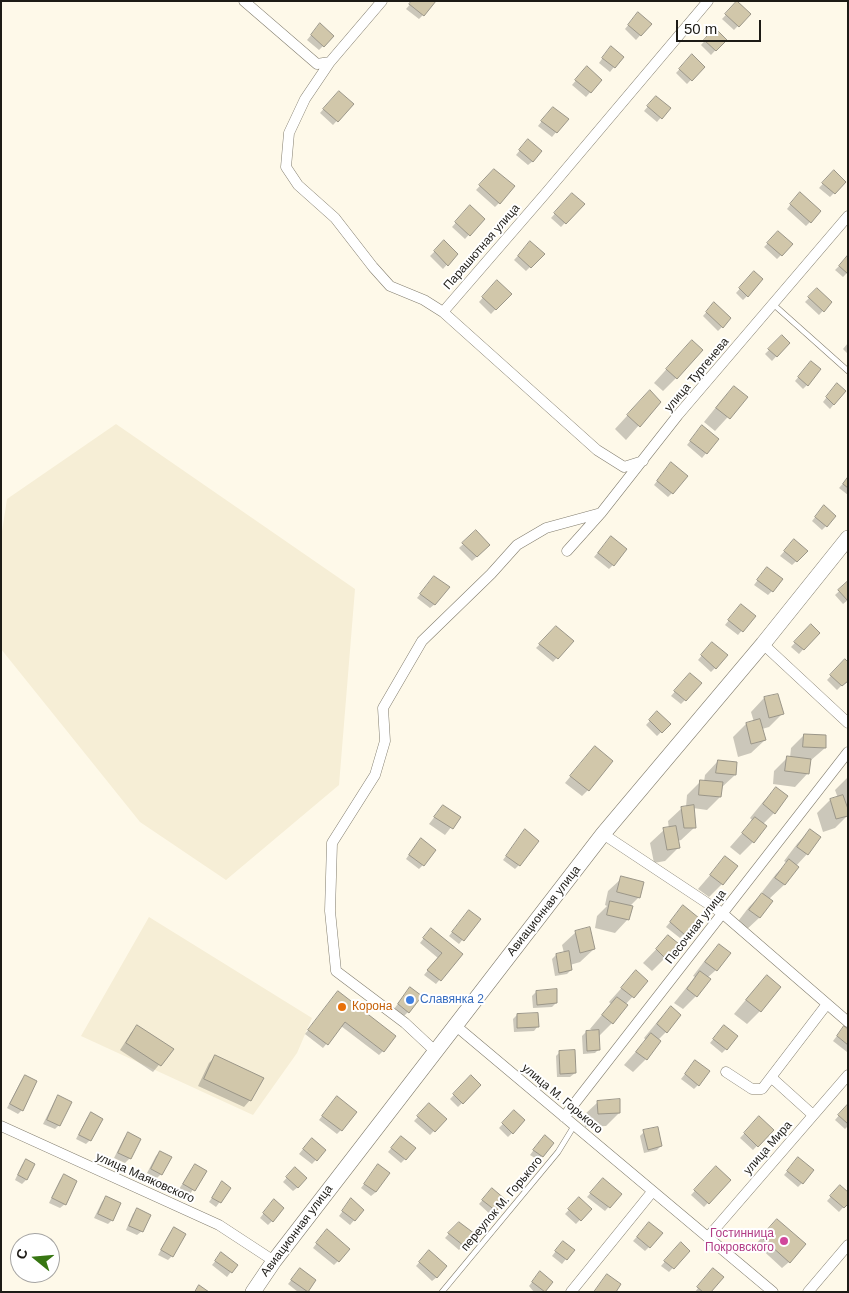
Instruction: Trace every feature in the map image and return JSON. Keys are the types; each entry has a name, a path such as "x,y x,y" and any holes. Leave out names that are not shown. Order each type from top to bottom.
{"main road":[{"name":"Авиационная улица","path":"253,1292 274,1261 603,834 763,644 848,538"}],"street":[{"path":"244,1 316,64 330,62"},
{"path":"382,1 330,62 305,99 289,133 286,167 298,185 335,218 373,268 390,286 424,300 442,312 597,450 624,467 643,461"},
{"name":"Парашютная улица","path":"442,312 545,194 708,1"},
{"name":"улица Тургенева","path":"567,551 601,513 678,415 848,216"},
{"path":"435,1051 406,1023 336,971 330,911 332,842 375,774 385,741 383,708 422,641 491,574 517,545 546,528 601,513"},
{"path":"763,644 848,723"},
{"name":"Песочная улица","path":"564,1118 848,752"},
{"path":"603,834 722,913 848,1022"},
{"path":"726,1072 752,1089 762,1089 827,1004"},
{"name":"улица М. Горького","path":"456,1026 773,1292"},
{"name":"улица Мира","path":"708,1237 848,1074"},
{"path":"772,1078 813,1115"},
{"name":"улица Маяковского","path":"1,1126 218,1225 274,1261"},
{"path":"571,1292 652,1192"},
{"path":"808,1292 848,1245"}],"lane":[{"path":"774,304 848,371"},
{"name":"переулок М. Горького","path":"442,1292 558,1152 574,1126"}],"shaded area":[{"path":"116,424 355,589 339,785 226,880 140,822 1,649 1,538 7,499"},
{"path":"149,917 312,1018 297,1053 253,1115 81,1036"}],"building":[{"path":"412,1 436,1 424,16 409,4"},
{"path":"737,1 751,14 739,27 725,14"},
{"path":"638,12 652,24 641,36 628,25"},
{"path":"320,23 334,36 324,47 311,35"},
{"path":"715,28 727,40 716,51 704,40"},
{"path":"611,46 624,57 615,68 602,58"},
{"path":"692,54 705,67 692,81 679,69"},
{"path":"587,66 602,80 591,93 575,80"},
{"path":"339,91 354,104 338,122 323,109"},
{"path":"656,96 671,108 662,119 647,106"},
{"path":"553,107 569,119 557,133 541,121"},
{"path":"528,139 542,151 533,162 519,150"},
{"path":"494,169 515,186 500,204 479,185"},
{"path":"834,170 846,182 835,194 822,183"},
{"path":"800,192 821,211 811,223 790,204"},
{"path":"572,193 585,204 566,224 554,213"},
{"path":"470,205 485,219 470,236 455,222"},
{"path":"778,231 793,244 782,256 767,243"},
{"path":"444,240 458,254 448,266 434,251"},
{"path":"530,241 545,254 531,268 518,256"},
{"path":"848,255 848,274 839,266"},
{"path":"754,271 763,279 748,297 739,288"},
{"path":"497,280 512,294 496,310 482,297"},
{"path":"817,288 832,302 824,312 808,297"},
{"path":"714,302 731,318 723,328 706,312"},
{"path":"782,335 790,343 777,357 768,349"},
{"path":"692,340 703,350 677,379 666,369"},
{"path":"811,361 821,369 808,386 798,377"},
{"path":"837,383 846,391 834,405 826,397"},
{"path":"734,386 748,397 730,419 716,408"},
{"path":"650,390 661,402 640,427 627,415"},
{"path":"702,425 719,439 707,454 690,441"},
{"path":"671,462 688,476 673,494 657,481"},
{"path":"848,477 848,488 843,484"},
{"path":"824,505 836,516 827,527 815,517"},
{"path":"476,530 490,545 477,557 462,543"},
{"path":"611,536 627,549 614,566 598,553"},
{"path":"794,539 808,551 797,562 784,551"},
{"path":"767,567 783,579 773,592 757,580"},
{"path":"434,576 450,587 435,605 420,594"},
{"path":"848,581 848,601 838,590"},
{"path":"741,604 756,616 743,632 728,620"},
{"path":"811,624 820,633 804,650 794,642"},
{"path":"556,626 574,641 558,659 539,644"},
{"path":"712,642 728,655 716,669 701,655"},
{"path":"845,659 848,662 848,681 842,686 830,675"},
{"path":"690,673 702,683 686,701 674,691"},
{"path":"778,694 784,714 769,718 764,697"},
{"path":"657,711 671,724 662,733 649,720"},
{"path":"760,719 766,740 751,744 746,723"},
{"path":"804,734 826,735 826,748 803,747"},
{"path":"595,746 613,761 589,791 570,776"},
{"path":"787,756 811,759 809,774 785,771"},
{"path":"718,760 737,762 736,775 716,773"},
{"path":"700,780 723,782 721,797 699,795"},
{"path":"776,787 788,796 775,814 763,804"},
{"path":"843,795 848,809 848,816 836,819 830,799"},
{"path":"443,805 461,817 453,829 434,817"},
{"path":"694,805 696,828 684,828 681,807"},
{"path":"755,817 767,826 754,843 742,833"},
{"path":"676,826 680,848 667,850 663,828"},
{"path":"525,829 539,841 520,866 506,856"},
{"path":"810,829 821,837 808,855 797,847"},
{"path":"421,838 436,850 424,866 409,855"},
{"path":"725,856 738,866 723,885 710,875"},
{"path":"789,859 799,867 785,885 775,878"},
{"path":"621,876 644,882 640,898 617,892"},
{"path":"762,893 773,901 760,918 749,910"},
{"path":"610,901 633,906 629,920 607,915"},
{"path":"683,905 699,918 685,935 670,922"},
{"path":"469,910 481,919 464,941 452,932"},
{"path":"590,927 595,949 580,953 575,931"},
{"path":"431,928 463,954 441,981 427,970 442,953 423,938"},
{"path":"668,935 679,944 666,959 656,949"},
{"path":"719,944 731,953 717,971 705,962"},
{"path":"569,951 572,970 559,973 556,954"},
{"path":"636,970 648,981 634,998 621,988"},
{"path":"700,971 711,979 697,997 687,989"},
{"path":"767,975 781,987 761,1012 746,1000"},
{"name":"Славянка 2","path":"410,987 422,996 409,1013 398,1004"},
{"path":"557,989 557,1003 537,1005 536,991"},
{"name":"Корона","path":"338,991 396,1036 384,1052 345,1022 328,1045 308,1030"},
{"path":"617,997 628,1005 613,1024 602,1015"},
{"path":"671,1006 681,1015 667,1033 657,1024"},
{"path":"538,1013 539,1027 517,1028 517,1014"},
{"path":"137,1025 174,1049 161,1066 126,1043"},
{"path":"724,1025 738,1036 727,1050 713,1039"},
{"path":"844,1026 848,1029 848,1045 837,1036"},
{"path":"599,1030 600,1050 587,1051 586,1031"},
{"path":"651,1033 661,1041 647,1060 636,1052"},
{"path":"575,1050 576,1073 560,1074 559,1051"},
{"path":"215,1055 264,1078 251,1101 204,1079"},
{"path":"695,1060 710,1071 699,1086 685,1074"},
{"path":"25,1075 37,1081 23,1111 10,1104"},
{"path":"471,1075 481,1085 463,1104 453,1094"},
{"path":"58,1095 72,1102 60,1126 47,1120"},
{"path":"337,1096 357,1112 342,1131 322,1116"},
{"path":"620,1099 620,1113 598,1114 597,1101"},
{"path":"429,1103 447,1119 435,1132 417,1116"},
{"path":"848,1104 848,1124 838,1115"},
{"path":"514,1110 525,1120 513,1134 502,1123"},
{"path":"91,1112 103,1119 91,1141 79,1135"},
{"path":"759,1116 774,1130 758,1147 744,1133"},
{"path":"658,1127 662,1146 648,1150 643,1130"},
{"path":"128,1132 141,1139 131,1159 118,1153"},
{"path":"545,1135 554,1143 543,1157 533,1150"},
{"path":"401,1136 416,1148 406,1160 391,1148"},
{"path":"312,1138 326,1150 317,1161 303,1149"},
{"path":"160,1151 172,1157 162,1175 151,1169"},
{"path":"798,1157 814,1170 803,1184 787,1171"},
{"path":"26,1159 35,1164 27,1180 18,1175"},
{"path":"195,1164 207,1171 195,1191 183,1184"},
{"path":"378,1164 390,1173 376,1192 364,1184"},
{"path":"716,1166 731,1180 709,1204 694,1190"},
{"path":"295,1167 307,1178 298,1188 286,1177"},
{"path":"64,1174 77,1181 66,1205 52,1198"},
{"path":"603,1178 622,1194 610,1208 590,1193"},
{"path":"222,1181 231,1188 221,1203 212,1198"},
{"path":"840,1185 848,1192 848,1204 844,1208 830,1196"},
{"path":"492,1188 506,1200 496,1211 482,1200"},
{"path":"106,1196 121,1203 113,1221 98,1214"},
{"path":"579,1197 592,1209 581,1221 568,1209"},
{"path":"351,1198 364,1210 355,1221 342,1211"},
{"path":"274,1199 284,1208 273,1222 263,1213"},
{"path":"137,1208 151,1215 143,1232 129,1226"},
{"name":"Гостинница Покровского","path":"777,1219 806,1244 790,1263 761,1237"},
{"path":"459,1222 475,1234 464,1246 448,1233"},
{"path":"649,1222 663,1233 650,1248 637,1237"},
{"path":"174,1227 186,1234 173,1257 161,1250"},
{"path":"327,1229 350,1249 339,1262 316,1243"},
{"path":"563,1241 575,1250 567,1260 555,1251"},
{"path":"681,1242 690,1251 674,1269 664,1261"},
{"path":"429,1250 447,1266 437,1278 419,1262"},
{"path":"221,1252 238,1265 232,1273 215,1261"},
{"path":"300,1268 316,1280 308,1292 291,1280"},
{"path":"713,1268 724,1277 711,1292 703,1292 697,1287"},
{"path":"540,1271 553,1282 545,1292 532,1282"},
{"path":"607,1274 621,1284 616,1292 594,1292"},
{"path":"199,1285 209,1292 195,1292"}],"place":[{"name":"Славянка 2","path":"410,1000"},
{"name":"Корона","path":"342,1007"},
{"name":"Гостинница Покровского","path":"784,1241"}]}
